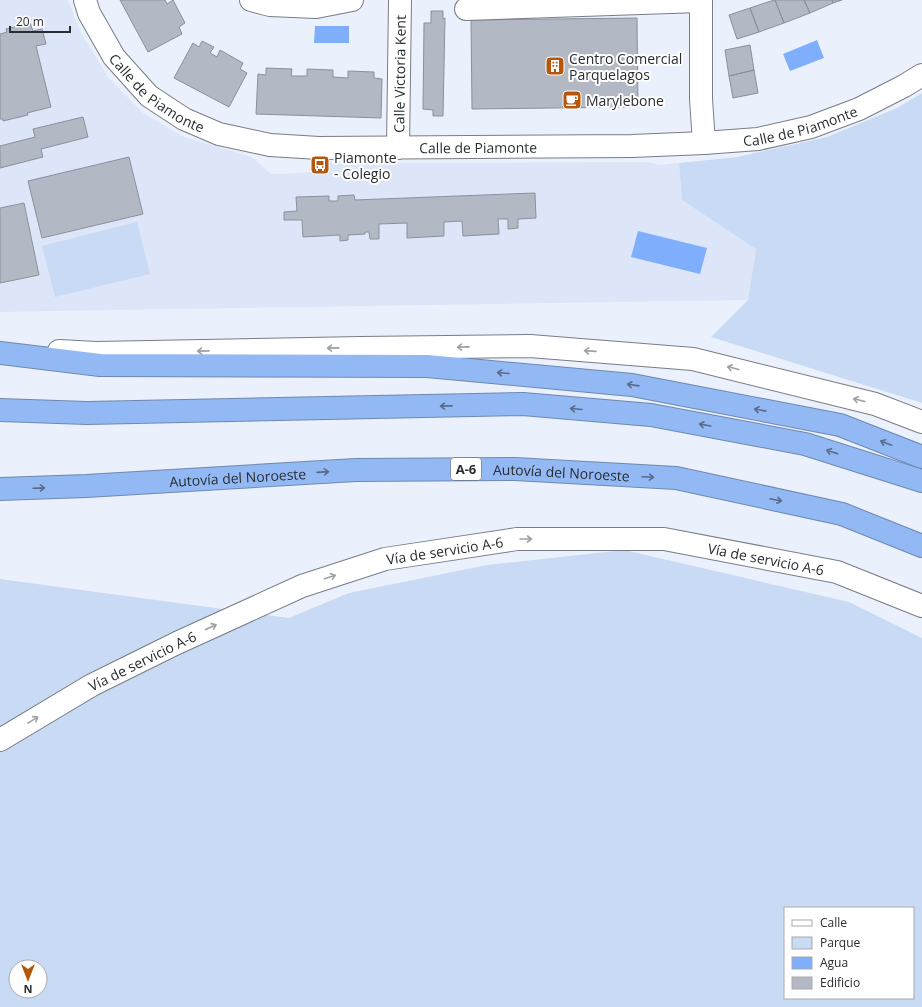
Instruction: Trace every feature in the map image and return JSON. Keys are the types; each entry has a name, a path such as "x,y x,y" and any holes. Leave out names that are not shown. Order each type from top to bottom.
{"highway":[{"path":"0,353 100,366 427,366 632,385 840,425 922,456"},
{"path":"0,410 87,413 523,404 651,415 805,444 922,481"},
{"name":"Autovía del Noroeste","path":"0,489 86,486 356,470 515,469 676,478 842,514 922,546"}],"street":[{"name":"Calle de Piamonte","path":"85,0 89,13 114,57 149,96 184,119 219,134 270,145 319,148 639,146 758,139 811,127 859,109 922,75"},
{"path":"251,0 270,6 316,7 352,0"},
{"name":"Calle Victoria Kent","path":"398,148 400,0"},
{"path":"466,9 701,1 701,99 704,143"},
{"path":"0,349 96,353 530,346 693,358 875,404 922,422"},
{"name":"Vía de servicio A-6","path":"0,740 92,685 177,642 302,586 386,559 509,540 664,539 837,572 922,606"}],"shaded area":[{"path":"0,0 68,0 80,31 108,77 143,113 184,137 252,157 271,174 321,171 330,163 647,162 660,165 679,163 682,200 756,248 748,300 0,312"}],"green space":[{"path":"922,93 922,403 711,337 748,300 756,249 682,200 679,163 737,157 827,137 897,108"},
{"path":"137,222 150,274 55,297 42,246"},
{"path":"624,550 849,602 922,638 922,1007 0,1007 0,579 289,618 349,593 487,565"}],"water":[{"path":"315,26 349,26 349,43 314,43"},
{"path":"817,40 824,58 790,71 783,54"},
{"path":"638,231 707,248 700,274 631,257"}],"building":[{"path":"120,0 165,0 167,4 173,0 185,23 179,27 182,34 148,52"},
{"path":"774,0 784,23 759,32 750,8"},
{"path":"775,0 804,0 810,13 784,23"},
{"path":"804,0 832,0 833,3 810,13"},
{"path":"832,0 842,0 833,3"},
{"path":"750,8 759,32 737,39 729,15"},
{"path":"431,11 443,11 443,19 445,18 443,116 433,116 433,110 423,109 424,23 431,23"},
{"name":"Centro Comercial Parquelagos","path":"637,18 638,107 472,109 471,20"},
{"path":"30,23 33,31 42,29 46,44 36,46 51,107 27,113 28,115 3,121 3,119 0,119 0,34 7,32 6,29"},
{"path":"202,41 214,47 210,53 217,57 220,50 243,63 240,69 247,73 229,107 174,78 193,43 199,47"},
{"path":"750,45 754,70 729,76 725,50"},
{"path":"266,68 292,69 291,76 307,76 307,69 333,70 333,77 348,78 348,71 374,72 374,78 382,79 381,118 256,114 258,74 266,75"},
{"path":"754,70 758,93 733,98 729,76"},
{"path":"83,117 88,137 41,149 43,157 0,168 0,146 35,137 33,129"},
{"path":"129,157 143,214 42,238 28,181"},
{"path":"535,193 536,218 518,219 518,228 508,229 508,219 498,219 499,234 463,236 462,221 444,222 444,236 407,238 407,223 379,224 379,239 370,239 369,232 365,232 365,234 348,235 348,240 340,241 340,235 303,237 302,220 284,220 284,212 297,211 296,197 329,196 329,201 338,201 338,196 354,195 355,200"},
{"path":"24,203 39,275 0,283 0,208"}],"place":[{"name":"Centro Comercial Parquelagos","path":"555,66"},
{"name":"Marylebone","path":"572,100"},
{"name":"Piamonte - Colegio","path":"320,165"}]}
